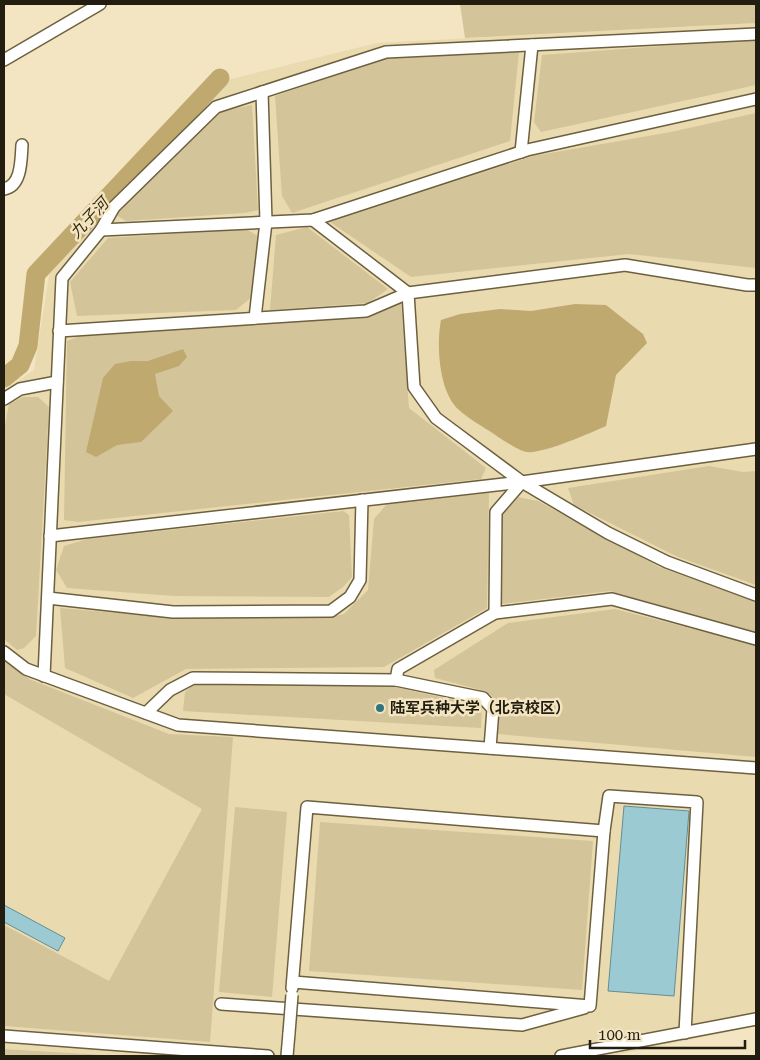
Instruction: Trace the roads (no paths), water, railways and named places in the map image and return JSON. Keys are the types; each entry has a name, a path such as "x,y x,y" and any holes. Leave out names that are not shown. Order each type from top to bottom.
{"street":[{"path":"4,60 100,4"},
{"path":"44,676 62,278 101,230 114,207 216,107 386,52 756,34"},
{"path":"521,152 532,45"},
{"path":"255,318 266,222 262,92"},
{"path":"101,230 313,220 521,152 756,99"},
{"path":"4,189 8,188 18,177 22,145"},
{"path":"313,220 408,292 414,387 436,418 522,482 608,533 667,562 756,595"},
{"path":"59,331 366,311 408,292 625,265 756,285"},
{"path":"4,399 20,389 57,382"},
{"path":"50,536 522,482 756,449"},
{"path":"495,613 496,512 522,482"},
{"path":"48,598 173,612 331,611 350,597 360,580 362,500"},
{"path":"396,680 398,669 495,613 612,599 756,639"},
{"path":"4,652 26,669 178,725 756,768"},
{"path":"146,713 170,690 193,678 396,680 483,698 494,709 490,748"},
{"path":"590,1006 604,831 609,796 697,802 685,1033"},
{"path":"287,1056 307,807 604,831"},
{"path":"293,982 590,1006"},
{"path":"221,1004 522,1026 590,1006"},
{"path":"561,1056 756,1019"},
{"path":"4,1036 268,1056"}],"waterway":[{"name":"九子河","path":"4,378 20,365 28,346 36,274 220,78"}],"place":[{"name":"陆军兵种大学（北京校区）","path":"380,708"}]}
